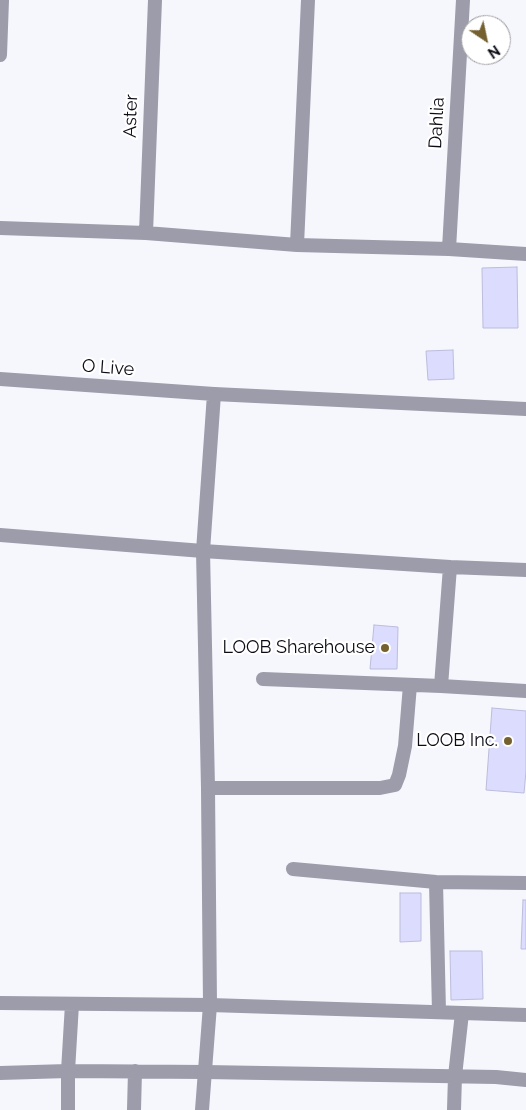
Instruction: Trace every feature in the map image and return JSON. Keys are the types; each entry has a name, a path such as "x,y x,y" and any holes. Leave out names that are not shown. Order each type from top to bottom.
{"street":[{"path":"0,55 2,0"},
{"name":"Aster","path":"146,233 154,0"},
{"path":"296,245 308,0"},
{"name":"Dahlia","path":"449,249 463,0"},
{"path":"0,228 146,233 296,245 449,249 526,254"},
{"name":"O Live","path":"0,379 214,394 526,409"},
{"path":"202,1110 210,1004 203,552 214,394"},
{"path":"0,536 203,552 526,570"},
{"path":"441,686 450,567"},
{"path":"263,679 526,691"},
{"path":"208,788 380,788 395,785 405,746 410,685"},
{"path":"293,869 436,882 526,883"},
{"path":"436,882 439,1012"},
{"path":"0,1003 210,1004 526,1015"},
{"path":"68,1110 72,1004"},
{"path":"454,1110 455,1076 462,1013"},
{"path":"134,1071 134,1110"},
{"path":"0,1073 134,1071 455,1076 526,1080"}],"building":[{"path":"517,267 518,328 483,328 482,268"},
{"path":"453,350 454,379 428,380 426,351"},
{"name":"LOOB Sharehouse","path":"374,625 398,627 397,669 370,669"},
{"name":"LOOB Inc.","path":"492,708 526,711 524,793 486,790"},
{"path":"400,893 421,893 421,941 400,942"},
{"path":"523,900 526,900 526,949 521,949"},
{"path":"450,951 482,951 483,999 451,1000"}],"place":[{"name":"LOOB Sharehouse","path":"385,648"},
{"name":"LOOB Inc.","path":"508,741"}]}
